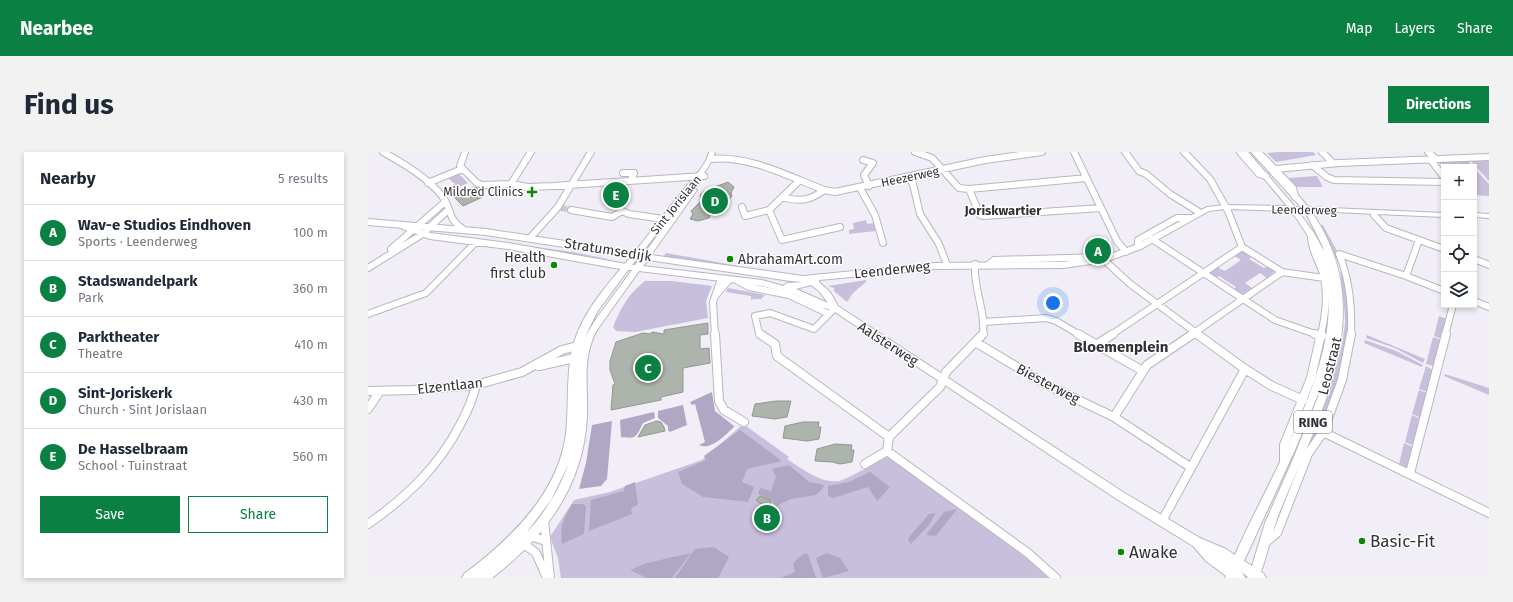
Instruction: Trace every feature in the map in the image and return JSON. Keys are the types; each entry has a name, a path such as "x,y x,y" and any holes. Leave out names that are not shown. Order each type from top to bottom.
{"main road":[{"name":"RING","path":"1244,152 1266,176 1293,212"},
{"name":"RING","path":"1254,152 1307,212"},
{"name":"Sint Jorislaan","path":"637,268 714,156"},
{"name":"Sint Jorislaan","path":"626,267 663,219 701,176"},
{"name":"Leenderweg","path":"776,286 799,286 809,280 832,276 950,265 972,265 991,262 1063,265 1105,259 1120,256 1138,247 1199,212 1226,209 1441,215"},
{"name":"Leostraat","path":"1235,573 1317,387 1333,320 1333,302 1328,270 1320,250 1293,212"},
{"name":"Leenderweg","path":"1307,212 1374,215 1409,214"},
{"name":"Leostraat","path":"1256,577 1268,531 1324,393 1340,326 1341,306 1335,272 1328,252 1307,212"},
{"path":"1477,216 1489,216"},
{"name":"Stratumsedijk","path":"636,255 809,280"},
{"name":"Stratumsedijk","path":"626,267 776,286"},
{"path":"483,578 520,539 547,497 565,459 571,434 582,344 592,314 626,267"},
{"path":"582,344 637,268"},
{"name":"Aalsterweg","path":"809,280 822,290 832,311"},
{"name":"Aalsterweg","path":"776,286 802,294 823,304 943,379 944,386 968,401 986,407 1079,468 1088,479 1096,485 1119,495 1196,542 1210,557 1235,573 1256,577"},
{"path":"468,578 520,539 531,536 562,494 577,457 582,418 580,357"}],"street":[{"path":"383,152 412,169 428,183 445,202 448,207 447,211 451,221 456,226 465,230"},
{"path":"465,152 460,165 479,184 511,184 528,187 701,176"},
{"path":"511,184 531,152"},
{"path":"530,238 559,208 591,152"},
{"path":"915,152 932,158 959,188 969,189 1087,178"},
{"name":"Heezerweg","path":"824,190 835,192 860,188 909,178 1003,154 1042,152"},
{"path":"1074,152 1117,241 1126,252"},
{"path":"1125,152 1138,171 1146,174 1170,194 1199,212"},
{"path":"1184,152 1210,179 1226,209 1242,247 1282,272 1324,278"},
{"path":"1240,152 1259,174 1266,176"},
{"path":"1258,152 1293,188 1295,198"},
{"path":"1322,152 1333,163"},
{"path":"1428,152 1441,172"},
{"path":"1484,152 1489,157"},
{"path":"714,156 739,160 824,190 815,198 799,202 782,197"},
{"path":"1276,169 1333,163 1489,157"},
{"path":"863,160 873,163 864,175 869,186"},
{"path":"1312,165 1327,177 1334,180 1441,182"},
{"path":"428,183 462,168"},
{"path":"622,173 634,173 632,180"},
{"path":"909,178 913,184 920,214 950,265"},
{"path":"742,207 745,216 769,210 799,181"},
{"path":"860,188 875,215 883,243"},
{"path":"969,189 980,215 983,216 1101,208"},
{"path":"382,258 445,202"},
{"path":"571,210 612,217 622,211 629,214 663,219"},
{"path":"769,210 782,240 840,227"},
{"path":"368,268 421,234 447,211"},
{"path":"1374,215 1386,228 1441,248"},
{"name":"Leenderweg","path":"1138,247 1138,240 1177,218 1189,218"},
{"name":"Stratumsedijk","path":"368,222 465,230 530,238 636,255"},
{"name":"Stratumsedijk","path":"401,225 421,234 626,267"},
{"name":"Leostraat","path":"1284,461 1284,445 1311,378 1322,336 1327,304 1324,278 1311,245 1311,236"},
{"path":"1152,239 1275,320 1322,336"},
{"path":"1419,240 1406,276 1441,290"},
{"path":"368,314 426,293 476,242"},
{"path":"1096,345 1242,247"},
{"name":"Leostraat","path":"1264,543 1277,533 1308,454 1323,432 1342,380 1352,325 1352,304 1347,273 1339,254 1406,276"},
{"path":"1105,259 1123,278 1245,369 1272,386 1303,400"},
{"path":"1477,260 1489,265"},
{"path":"887,451 889,437 940,387 946,372 977,343 983,335 983,322 974,283 972,265"},
{"path":"1114,417 1147,365 1282,272"},
{"path":"729,280 722,290 716,295 713,302 719,402 724,410 744,422"},
{"name":"Aalsterweg","path":"729,280 749,287 788,295 832,311"},
{"path":"1477,302 1489,306"},
{"path":"1410,473 1452,308"},
{"path":"832,311 814,329 770,313 755,316 759,333 775,344 777,356 889,437"},
{"path":"983,322 1046,318 1143,371"},
{"name":"Biesterweg","path":"977,343 1047,385 1114,417 1190,467"},
{"name":"Elzentlaan","path":"531,368 557,353 582,344"},
{"name":"Elzentlaan","path":"368,391 476,385 531,368 580,357"},
{"path":"1162,521 1190,467 1245,369"},
{"path":"368,524 385,513 430,473 452,441 475,395 476,385"},
{"path":"368,409 380,391"},
{"path":"1323,432 1410,473 1420,480 1489,513"},
{"path":"865,464 887,451"},
{"path":"887,451 1028,553 1056,578"},
{"path":"544,520 548,528 546,541 550,560 550,578"},
{"path":"531,536 546,541"},
{"path":"520,539 536,553 546,578"}],"shaded area":[{"path":"1313,152 1316,155 1276,162 1267,153"},
{"path":"1487,160 1489,162 1489,181 1477,168 1477,164 1474,164 1471,161"},
{"path":"1468,161 1470,164 1441,165 1439,162"},
{"path":"1477,171 1489,184 1489,196 1477,195"},
{"path":"458,173 468,183 454,189 451,186 455,184 448,178"},
{"path":"1317,176 1323,187 1296,187 1288,178"},
{"path":"866,220 867,224 875,223 876,231 849,234 849,230 854,229 853,223"},
{"path":"1321,225 1323,225 1335,247 1344,269 1348,291 1349,314 1343,362 1337,386 1329,409 1307,450 1325,404 1335,372 1343,340 1345,324 1341,270"},
{"path":"459,236 572,252 614,260 458,238"},
{"path":"1241,250 1253,256 1249,259 1264,268 1267,266 1275,271 1267,278 1260,273 1245,283 1252,288 1243,294 1233,290 1236,287 1219,276 1216,278 1210,273 1217,267 1225,271 1241,260 1233,255"},
{"path":"666,253 739,266 738,269 663,257"},
{"path":"866,280 866,282 853,293 847,302 834,291 834,288 828,286"},
{"path":"645,281 672,281 712,286 706,301 708,318 635,332 616,331 613,327 622,308 634,291"},
{"path":"728,288 765,295 761,299 751,300 751,296 726,292"},
{"path":"1439,316 1447,319 1442,339 1434,336"},
{"path":"1367,335 1425,359 1423,363 1395,348 1366,338"},
{"path":"1433,337 1441,340 1433,366 1426,364"},
{"path":"1365,340 1396,351 1423,365 1422,367 1364,343"},
{"path":"1426,366 1433,370 1428,392 1419,389"},
{"path":"1445,374 1489,388 1489,395 1444,376"},
{"path":"1419,390 1427,393 1421,418 1412,414"},
{"path":"712,392 715,411 734,427 718,441 708,446 704,446 699,445 705,442 695,404 692,405 690,402"},
{"path":"683,405 687,425 670,432 668,430 668,426 658,418 658,411"},
{"path":"654,412 655,418 643,423 635,436 630,438 621,437 620,420"},
{"path":"1412,415 1420,419 1414,446 1405,442"},
{"path":"612,421 607,479 601,486 579,489 586,463 592,425"},
{"path":"741,426 746,426 789,457 787,459 811,474 825,480 843,480 889,456 1025,557 1049,578 561,578 558,558 550,537 574,500 610,492 702,460"},
{"path":"740,430 782,461 747,469 742,482 754,487 748,502 703,497 682,484 678,472 706,460 704,456"},
{"path":"1404,443 1413,447 1408,466 1406,467 1399,464"},
{"path":"789,465 809,482 824,485 816,495 791,499 776,506 772,500 758,494 760,488 771,491 776,477 772,469"},
{"path":"870,472 890,487 877,501 868,487 833,498 828,496 828,486 849,482"},
{"path":"635,482 638,505 631,508 632,514 589,531 591,500 624,491 625,486"},
{"path":"572,504 583,504 586,506 584,534 562,544 561,532 563,523"},
{"path":"957,509 936,536 926,535 944,512"},
{"path":"936,513 928,526 911,544 908,540 909,537 929,514"},
{"path":"714,547 729,557 718,578 675,578 695,549"},
{"path":"691,553 672,578 647,578 630,570 647,563"},
{"path":"805,553 808,554 816,578 781,578 795,572 793,564"},
{"path":"827,553 840,558 849,571 823,578 816,558"}],"building":[{"path":"728,182 734,187 731,193 732,196 727,202 720,203 710,214 709,218 698,221 690,219 693,214 691,211 702,200 700,195 704,191"},
{"path":"476,187 485,196 463,206 454,197"},
{"path":"708,323 708,334 700,335 700,349 709,348 710,363 683,368 683,392 661,397 661,400 611,410 613,385 615,384 610,370 610,361 616,342 643,333 650,334 652,332 664,334 664,330"},
{"path":"776,401 791,401 787,417 775,419 752,416 755,404"},
{"path":"657,421 661,422 665,431 638,437 645,425"},
{"path":"803,422 819,422 818,427 821,427 819,439 807,441 783,438 785,426"},
{"path":"835,444 852,445 851,450 854,450 852,462 840,464 815,461 817,449"},
{"path":"760,496 771,500 770,505 761,504 756,500"}],"tunnel":[{"path":"561,208 571,210"}],"place":[{"name":"Mildred Clinics","path":"532,192"},
{"name":"De Hasselbraam","path":"616,195"},
{"name":"Sint-Joriskerk","path":"715,201"},
{"name":"Wav-e Studios Eindhoven","path":"1098,251"},
{"name":"AbrahamArt.com","path":"730,259"},
{"name":"Health first club","path":"554,265"},
{"name":"Parktheater","path":"648,368"},
{"name":"Stadswandelpark","path":"767,518"},
{"name":"Basic-Fit","path":"1362,541"},
{"name":"Awake","path":"1121,552"}],"district":[{"name":"Joriskwartier","path":"1003,210"},
{"name":"Bloemenplein","path":"1121,347"}]}
